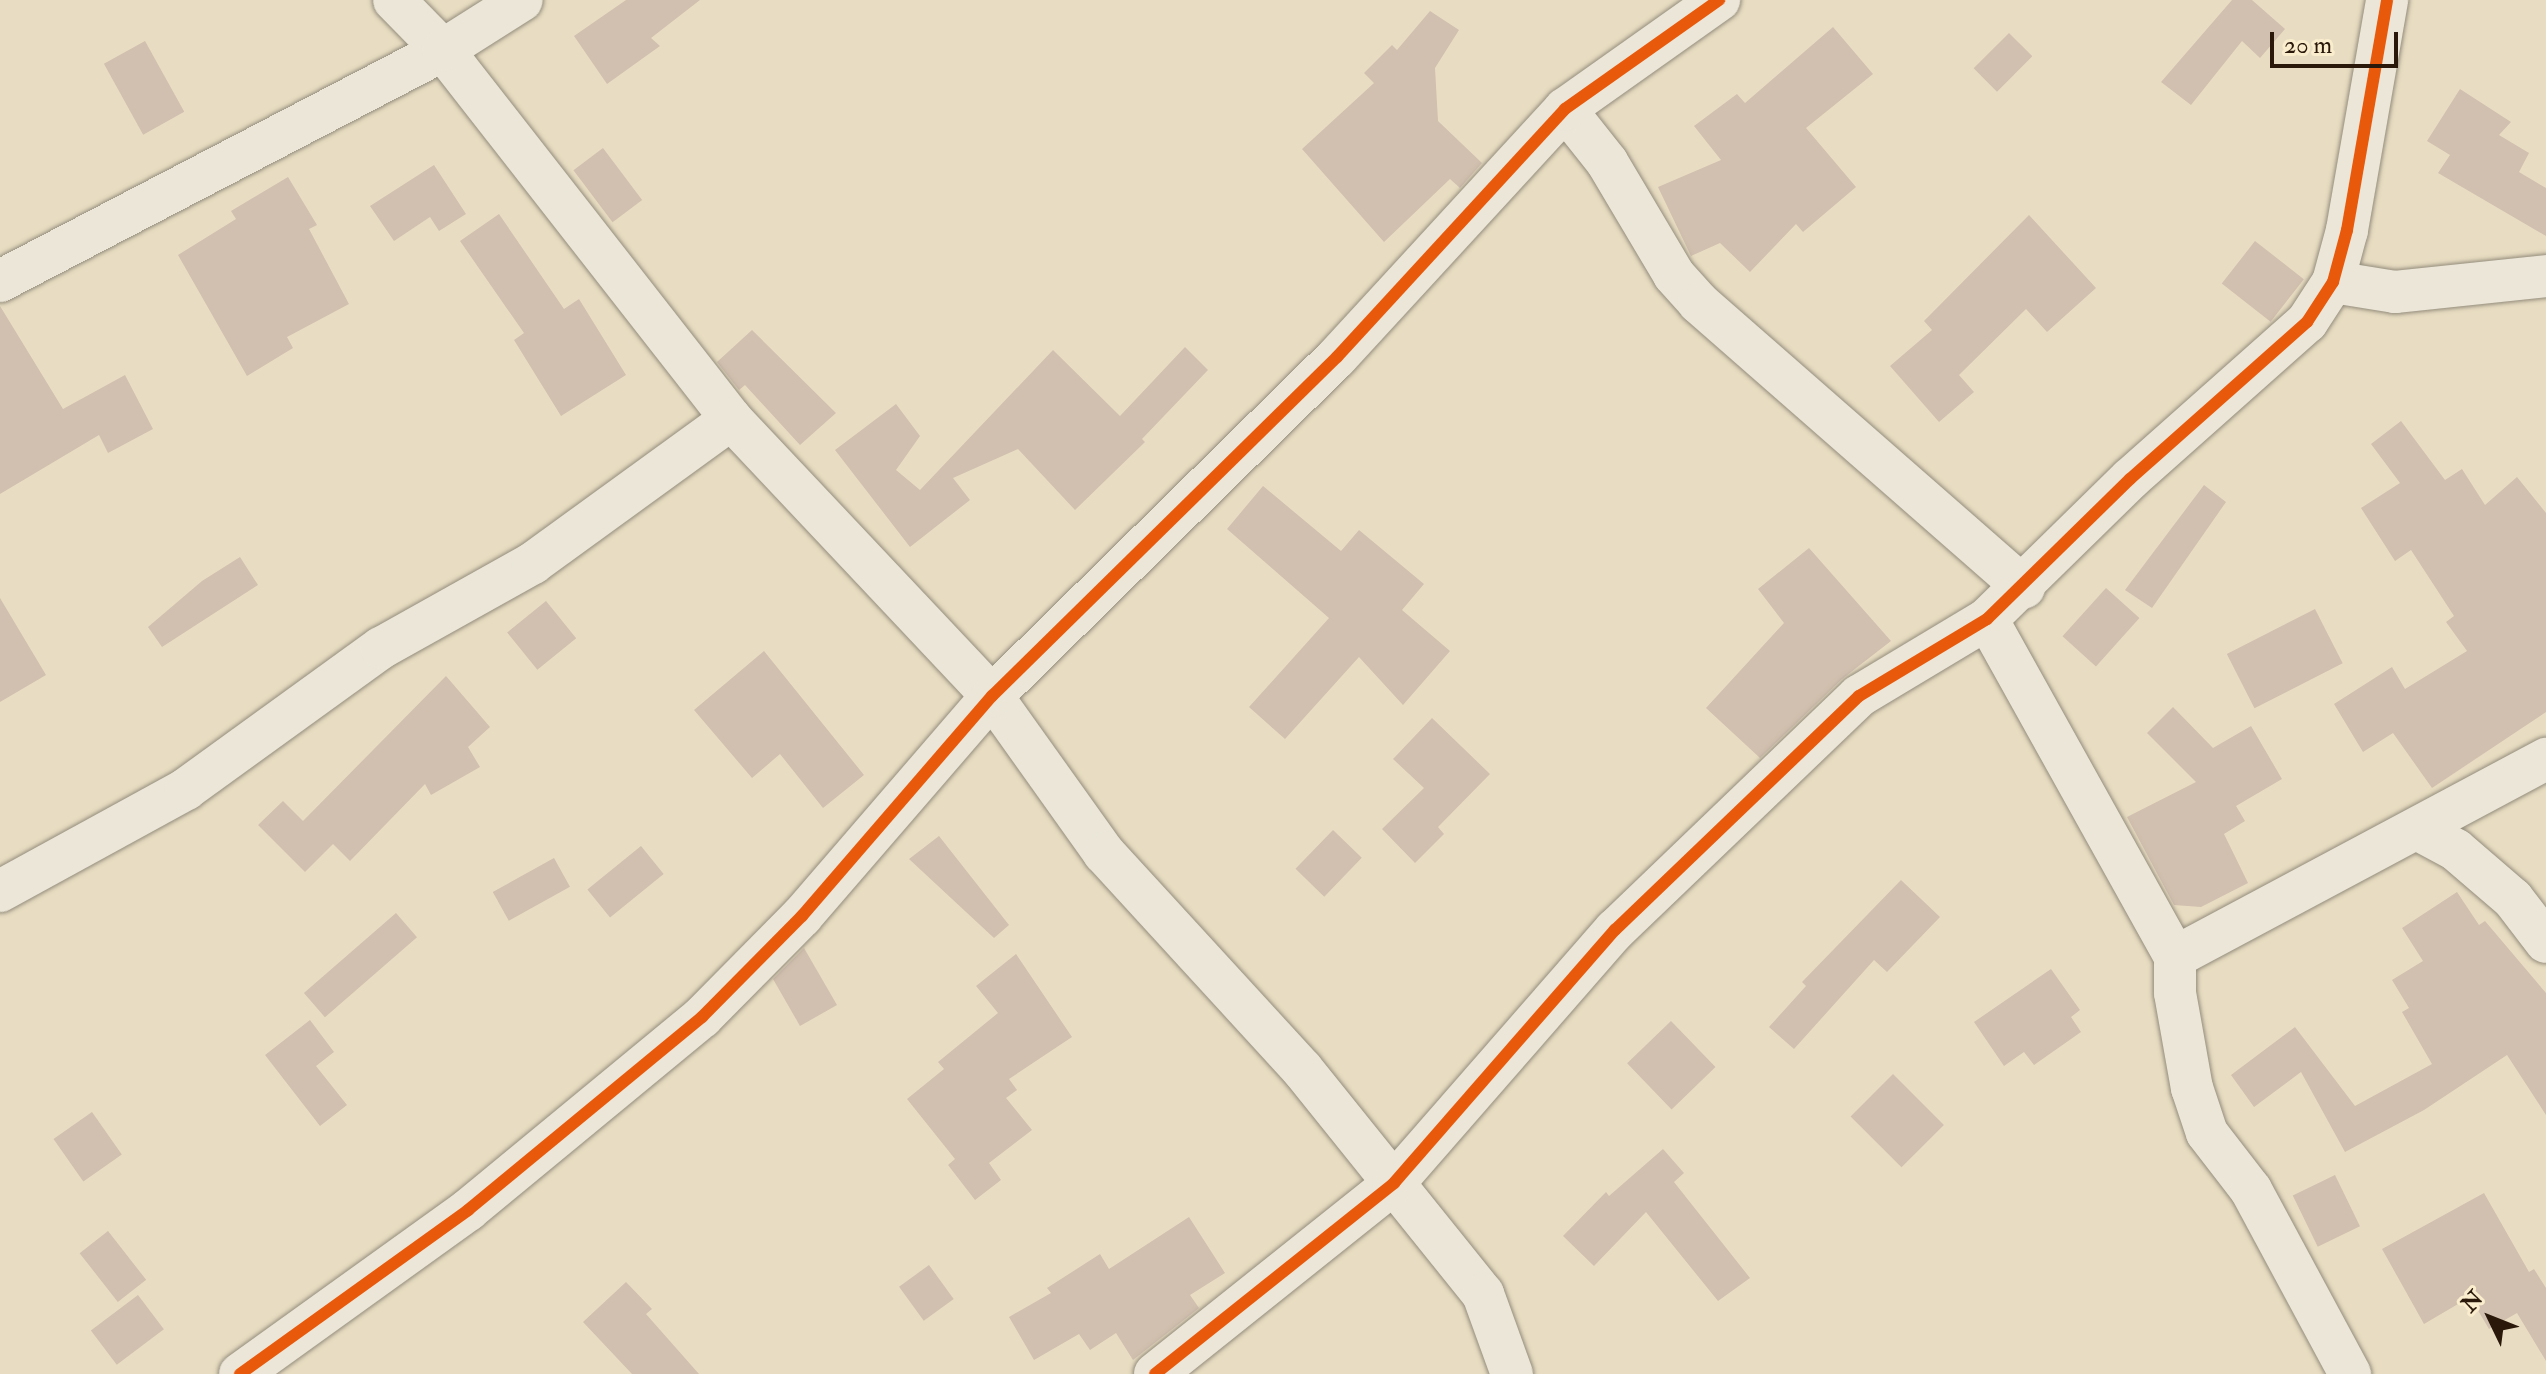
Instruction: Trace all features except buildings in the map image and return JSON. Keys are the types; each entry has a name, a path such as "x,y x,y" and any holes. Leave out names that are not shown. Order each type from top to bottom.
{"street":[{"path":"394,0 443,50 731,419 992,696 1104,853 1302,1069 1483,1294 1512,1374"},
{"path":"0,281 443,50 522,0"},
{"path":"240,1374 468,1210 702,1017 802,916 992,696 1337,357 1565,109 1719,0"},
{"path":"1155,1374 1394,1183 1615,930 1859,696 1987,619 2024,588 2130,479 2290,340 2333,282 2349,216 2387,0"},
{"path":"1565,109 1607,162 1674,275 1699,303 2024,588"},
{"path":"2333,282 2395,292 2546,276"},
{"path":"0,891 186,789 381,648 533,563 731,419"},
{"path":"1987,619 2175,957 2175,993 2192,1088 2207,1133 2251,1190 2350,1374"},
{"path":"2175,957 2546,759"},
{"path":"2417,829 2456,850 2502,889 2546,942"}],"cycle path":[{"path":"240,1374 468,1210 702,1017 802,916 992,696 1337,357 1565,109 1719,0"},
{"path":"1155,1374 1394,1183 1615,930 1859,696 1987,619 2130,479 2307,322 2333,282 2347,230 2387,0"}]}
